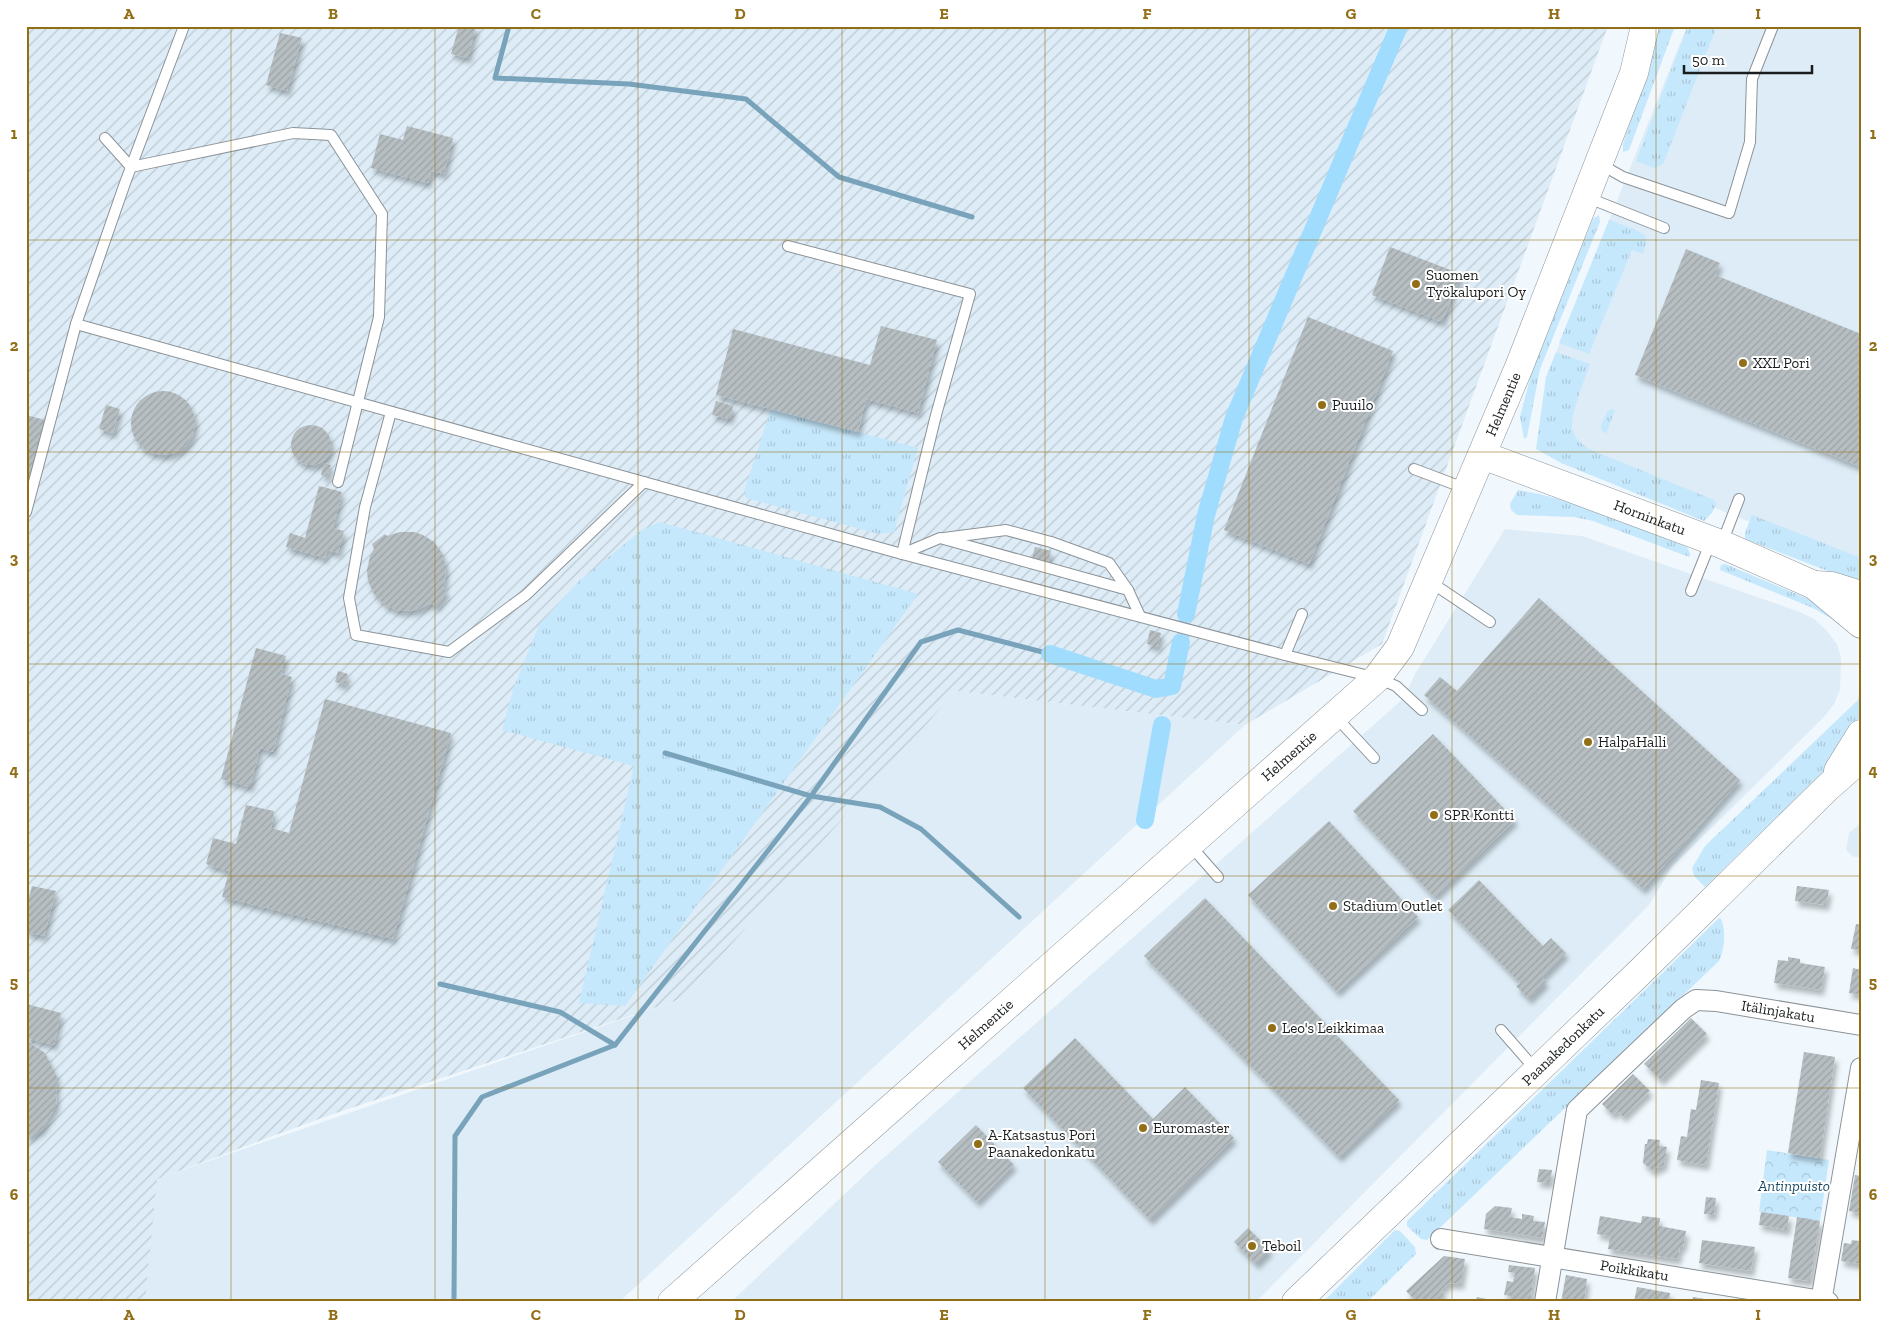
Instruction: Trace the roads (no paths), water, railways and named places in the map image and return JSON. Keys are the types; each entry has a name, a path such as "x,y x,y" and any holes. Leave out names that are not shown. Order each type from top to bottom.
{"street":[{"name":"Helmentie","path":"672,1302 1377,678 1400,647 1482,455 1634,73 1644,26"},
{"name":"Horninkatu","path":"1482,455 1717,542 1814,585 1861,624"},
{"name":"Horninkatu","path":"1814,585 1832,586 1861,595"},
{"name":"Paanakedonkatu","path":"1827,788 1861,734"},
{"name":"Paanakedonkatu","path":"1296,1302 1537,1071 1827,788 1861,758"},
{"name":"Itälinjakatu","path":"1553,1257 1577,1110 1683,1009 1696,1000 1716,1001 1861,1026"},
{"path":"1823,1301 1861,1068"},
{"name":"Poikkikatu","path":"1441,1239 1823,1301"},
{"path":"1545,1302 1553,1257"}],"lane":[{"path":"26,512 76,324 184,26"},
{"path":"1599,164 1623,177 1729,213 1750,142 1752,79 1773,26"},
{"path":"131,168 293,133 331,135 382,214 379,317 338,482"},
{"path":"105,138 131,168"},
{"path":"1585,197 1664,228"},
{"path":"788,246 970,294 936,415 902,554"},
{"path":"76,324 902,554 1377,678 1396,686 1422,710"},
{"path":"391,412 365,507 349,598 356,635 449,652 526,595 644,482"},
{"path":"1414,469 1468,489"},
{"path":"1691,591 1739,499"},
{"path":"902,554 940,538 1006,530 1051,542 1109,562 1128,590 1140,616"},
{"path":"940,538 1128,590"},
{"path":"1428,580 1490,622"},
{"path":"1285,655 1302,614"},
{"path":"1334,716 1374,758"},
{"path":"1189,844 1218,877"},
{"path":"1502,1030 1537,1071"}],"waterway":[{"path":"509,26 495,78 629,84 746,99 839,177 972,217"},
{"path":"1186,614 1206,515 1234,418 1399,26"},
{"path":"454,1302 455,1136 482,1097 615,1045 811,796 921,642 958,630 1050,654"},
{"path":"1050,654 1156,689 1172,686 1181,642"},
{"path":"1145,820 1162,725"},
{"path":"665,753 811,796 880,807 921,829 1019,917"},
{"path":"440,984 560,1012 615,1045"}],"place":[{"name":"Suomen Työkalupori Oy","path":"1416,284"},
{"name":"XXL Pori","path":"1743,363"},
{"name":"Puuilo","path":"1322,405"},
{"name":"HalpaHalli","path":"1588,742"},
{"name":"SPR Kontti","path":"1434,815"},
{"name":"Stadium Outlet","path":"1333,906"},
{"name":"Leo's Leikkimaa","path":"1272,1028"},
{"name":"Euromaster","path":"1143,1128"},
{"name":"A-Katsastus Pori Paanakedonkatu","path":"978,1144"},
{"name":"Teboil","path":"1252,1246"}],"park label":[{"name":"Antinpuisto","path":"1794,1186"}]}
